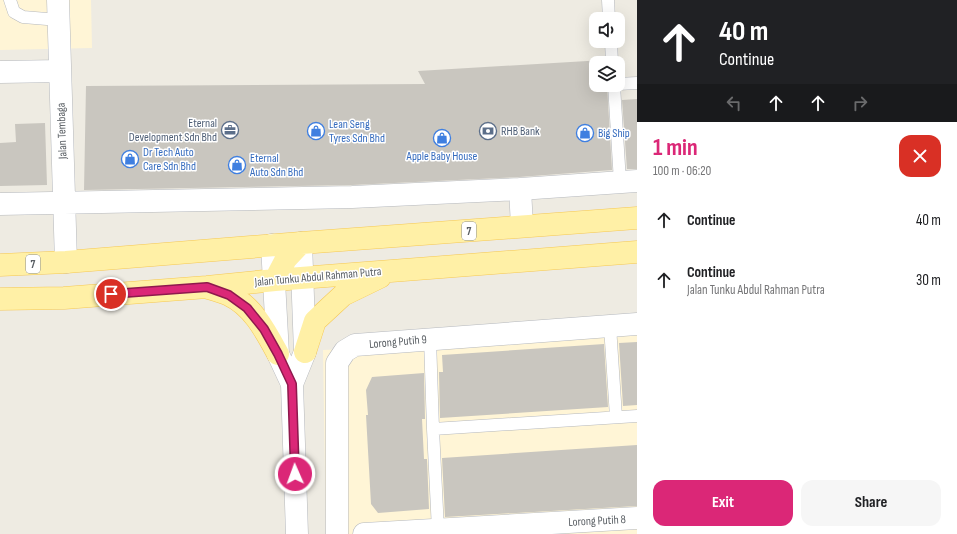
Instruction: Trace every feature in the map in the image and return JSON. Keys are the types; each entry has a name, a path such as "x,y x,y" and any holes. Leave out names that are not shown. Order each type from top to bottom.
{"main road":[{"name":"7","path":"0,265 66,262 637,218"},
{"path":"275,280 286,259 301,243"},
{"name":"Jalan Tunku Abdul Rahman Putra","path":"0,299 64,298 394,270 637,252"},
{"path":"305,352 315,322 343,295 394,270"},
{"path":"207,287 229,295 247,308 264,329 278,354"}],"street":[{"name":"Jalan Tembaga","path":"58,10 66,262"},
{"path":"0,72 60,71"},
{"path":"0,204 352,197 520,189 629,181"},
{"path":"520,189 522,226"},
{"path":"292,384 305,352 304,278 301,243"},
{"path":"272,245 278,354 292,384 296,534"},
{"name":"Lorong Putih 9","path":"337,534 337,363 345,351 355,345 637,324"},
{"name":"Lorong Putih 8","path":"364,534 637,518"}],"lane":[{"path":"10,0 14,12 22,17 58,10"},
{"path":"608,0 609,12"},
{"path":"625,84 637,83"},
{"path":"615,92 629,181"},
{"path":"610,326 616,417"},
{"path":"430,339 438,530"},
{"path":"433,429 637,416"}],"shaded area":[{"path":"0,0 91,0 92,48 0,50"},
{"path":"637,334 637,534 326,534 323,350"}],"building":[{"path":"589,61 589,92 607,92 612,170 519,177 352,185 84,190 86,86 425,84 418,71"},
{"path":"637,99 637,169 627,169 622,100"},
{"path":"45,123 47,185 0,186 0,143 16,142 15,124"},
{"path":"637,342 637,405 623,406 619,343"},
{"path":"604,344 608,407 440,418 439,372 443,372 442,355"},
{"path":"424,373 425,419 422,419 424,459 427,459 429,509 378,513 371,504 366,390 372,377"},
{"path":"637,445 637,506 445,517 442,458"}],"place":[{"name":"Eternal Development Sdn Bhd","path":"230,130"},
{"name":"Lean Seng Tyres Sdn Bhd","path":"316,131"},
{"name":"RHB Bank","path":"488,131"},
{"name":"Big Ship","path":"585,133"},
{"name":"Apple Baby House","path":"442,138"},
{"name":"Dr Tech Auto Care Sdn Bhd","path":"130,159"},
{"name":"Eternal Auto Sdn Bhd","path":"237,165"}],"route":[{"path":"111,294 207,287 229,295 247,308 264,329 292,384 295,474"}]}
